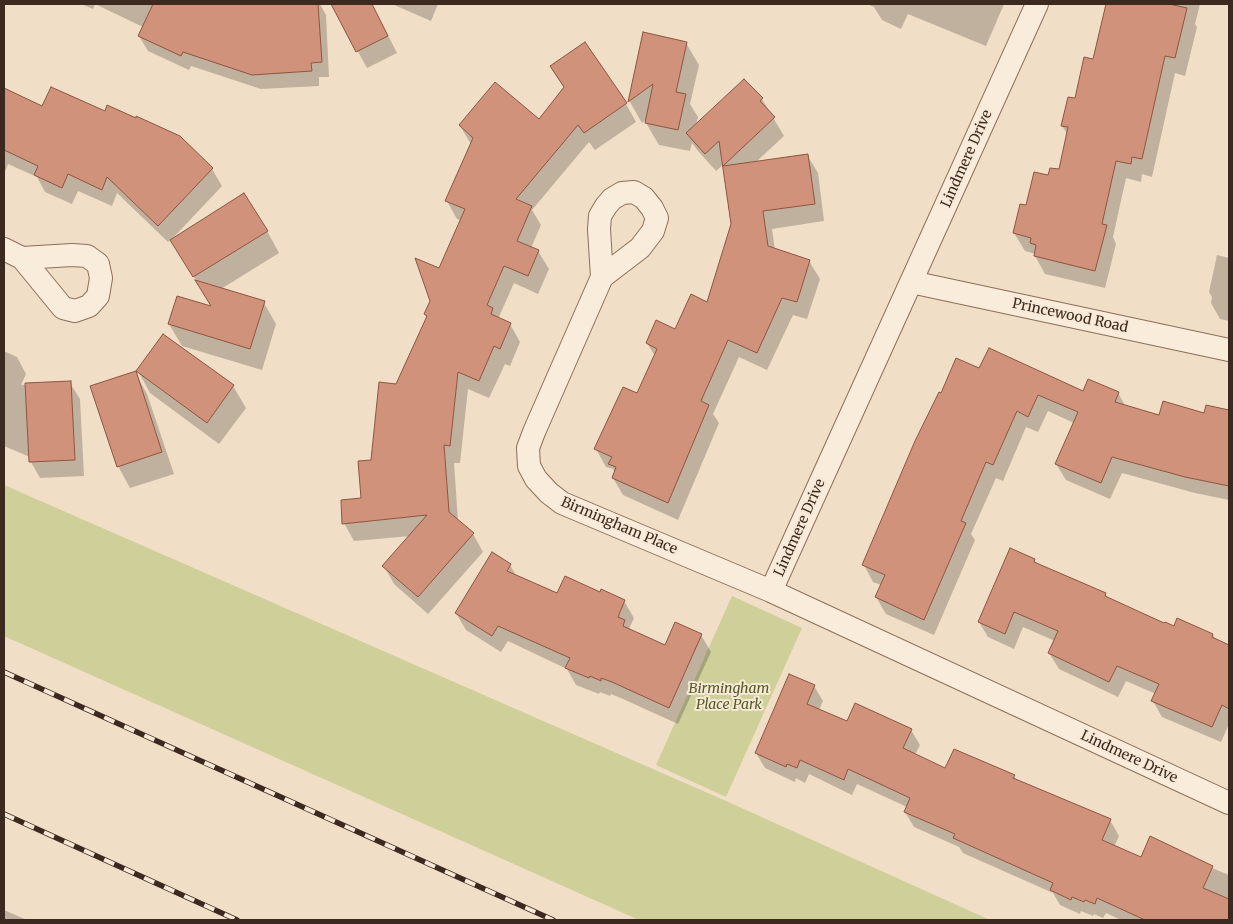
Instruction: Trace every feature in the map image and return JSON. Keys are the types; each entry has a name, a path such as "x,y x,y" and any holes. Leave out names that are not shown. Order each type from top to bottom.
{"street":[{"name":"Lindmere Drive","path":"1037,4 771,591 1229,803"},
{"name":"Birmingham Place","path":"602,277 534,432 528,448 529,466 536,479 562,503 771,591"},
{"name":"Princewood Road","path":"911,282 1229,350"}],"green space":[{"path":"4,485 726,801 990,920 639,920 4,636"},
{"name":"Birmingham Place Park","path":"732,596 802,628 726,797 656,765"}],"building":[{"path":"153,4 318,4 322,62 311,63 312,71 252,75 183,52 181,56 138,36"},
{"path":"331,4 372,4 388,36 356,52"},
{"path":"1106,4 1169,4 1187,8 1175,58 1165,56 1142,159 1132,157 1131,164 1116,161 1102,224 1107,225 1095,271 1034,256 1036,245 1030,243 1031,238 1013,233 1020,204 1026,205 1034,172 1048,175 1050,168 1059,169 1068,127 1061,126 1068,97 1075,98 1084,57 1093,59"},
{"path":"643,32 687,42 676,92 686,94 678,130 645,123 653,84 628,102"},
{"path":"585,42 627,103 584,133 578,125 516,199 532,206 517,241 539,250 528,276 504,266 487,305 493,308 491,314 511,323 500,349 494,346 479,381 458,372 450,446 444,445 449,512 474,533 418,597 382,566 427,515 342,524 341,500 361,498 358,461 371,460 379,382 396,384 427,316 424,314 430,301 415,258 439,268 465,209 445,201 473,138 459,125 495,82 539,119 564,87 550,66"},
{"path":"744,79 763,98 760,101 775,117 723,166 808,154 815,204 763,211 768,246 810,260 797,302 782,298 757,353 728,340 701,401 709,405 668,503 612,478 616,467 608,464 612,457 594,449 623,387 637,393 657,349 646,343 656,320 675,329 691,294 707,302 731,224 719,141 705,154 686,133"},
{"path":"51,87 105,111 107,105 180,136 213,168 158,226 107,177 102,190 68,174 62,188 34,175 38,166 4,150 4,88 42,106"},
{"path":"244,193 268,231 193,277 170,240"},
{"path":"195,280 265,301 250,349 168,324 177,296 211,306"},
{"path":"163,334 234,385 207,423 136,371"},
{"path":"989,348 1083,391 1088,379 1119,392 1115,402 1159,415 1163,401 1204,413 1206,405 1229,410 1229,486 1185,477 1112,457 1101,483 1055,464 1078,412 1038,395 1028,417 1017,411 993,465 986,462 961,521 966,523 924,620 875,597 885,575 862,565 915,441 939,392 941,393 956,358 979,368"},
{"path":"136,371 162,452 117,467 90,386"},
{"path":"71,381 75,460 29,462 25,383"},
{"path":"1010,548 1035,559 1034,562 1106,593 1105,596 1164,623 1174,626 1177,618 1213,634 1212,637 1229,645 1229,709 1222,705 1212,727 1151,701 1159,684 1117,666 1109,682 1048,653 1058,631 1014,612 1005,634 978,622"},
{"path":"492,552 511,564 507,571 557,593 565,576 600,592 601,589 625,600 618,617 625,620 623,626 665,645 675,622 702,634 669,708 612,682 601,678 601,681 590,676 589,678 565,668 570,658 498,626 492,636 455,613"},
{"path":"789,674 815,685 807,704 847,721 855,703 912,729 903,748 945,768 954,749 1015,775 1013,778 1111,819 1102,840 1141,857 1150,836 1213,866 1203,888 1229,899 1229,920 1145,920 1097,898 1095,904 1072,897 1071,900 1050,890 1053,883 953,838 955,834 904,812 910,798 848,769 844,780 800,760 797,768 787,764 786,767 755,753"}],"railway":[{"path":"4,672 553,920"},
{"path":"4,814 237,920"}]}
